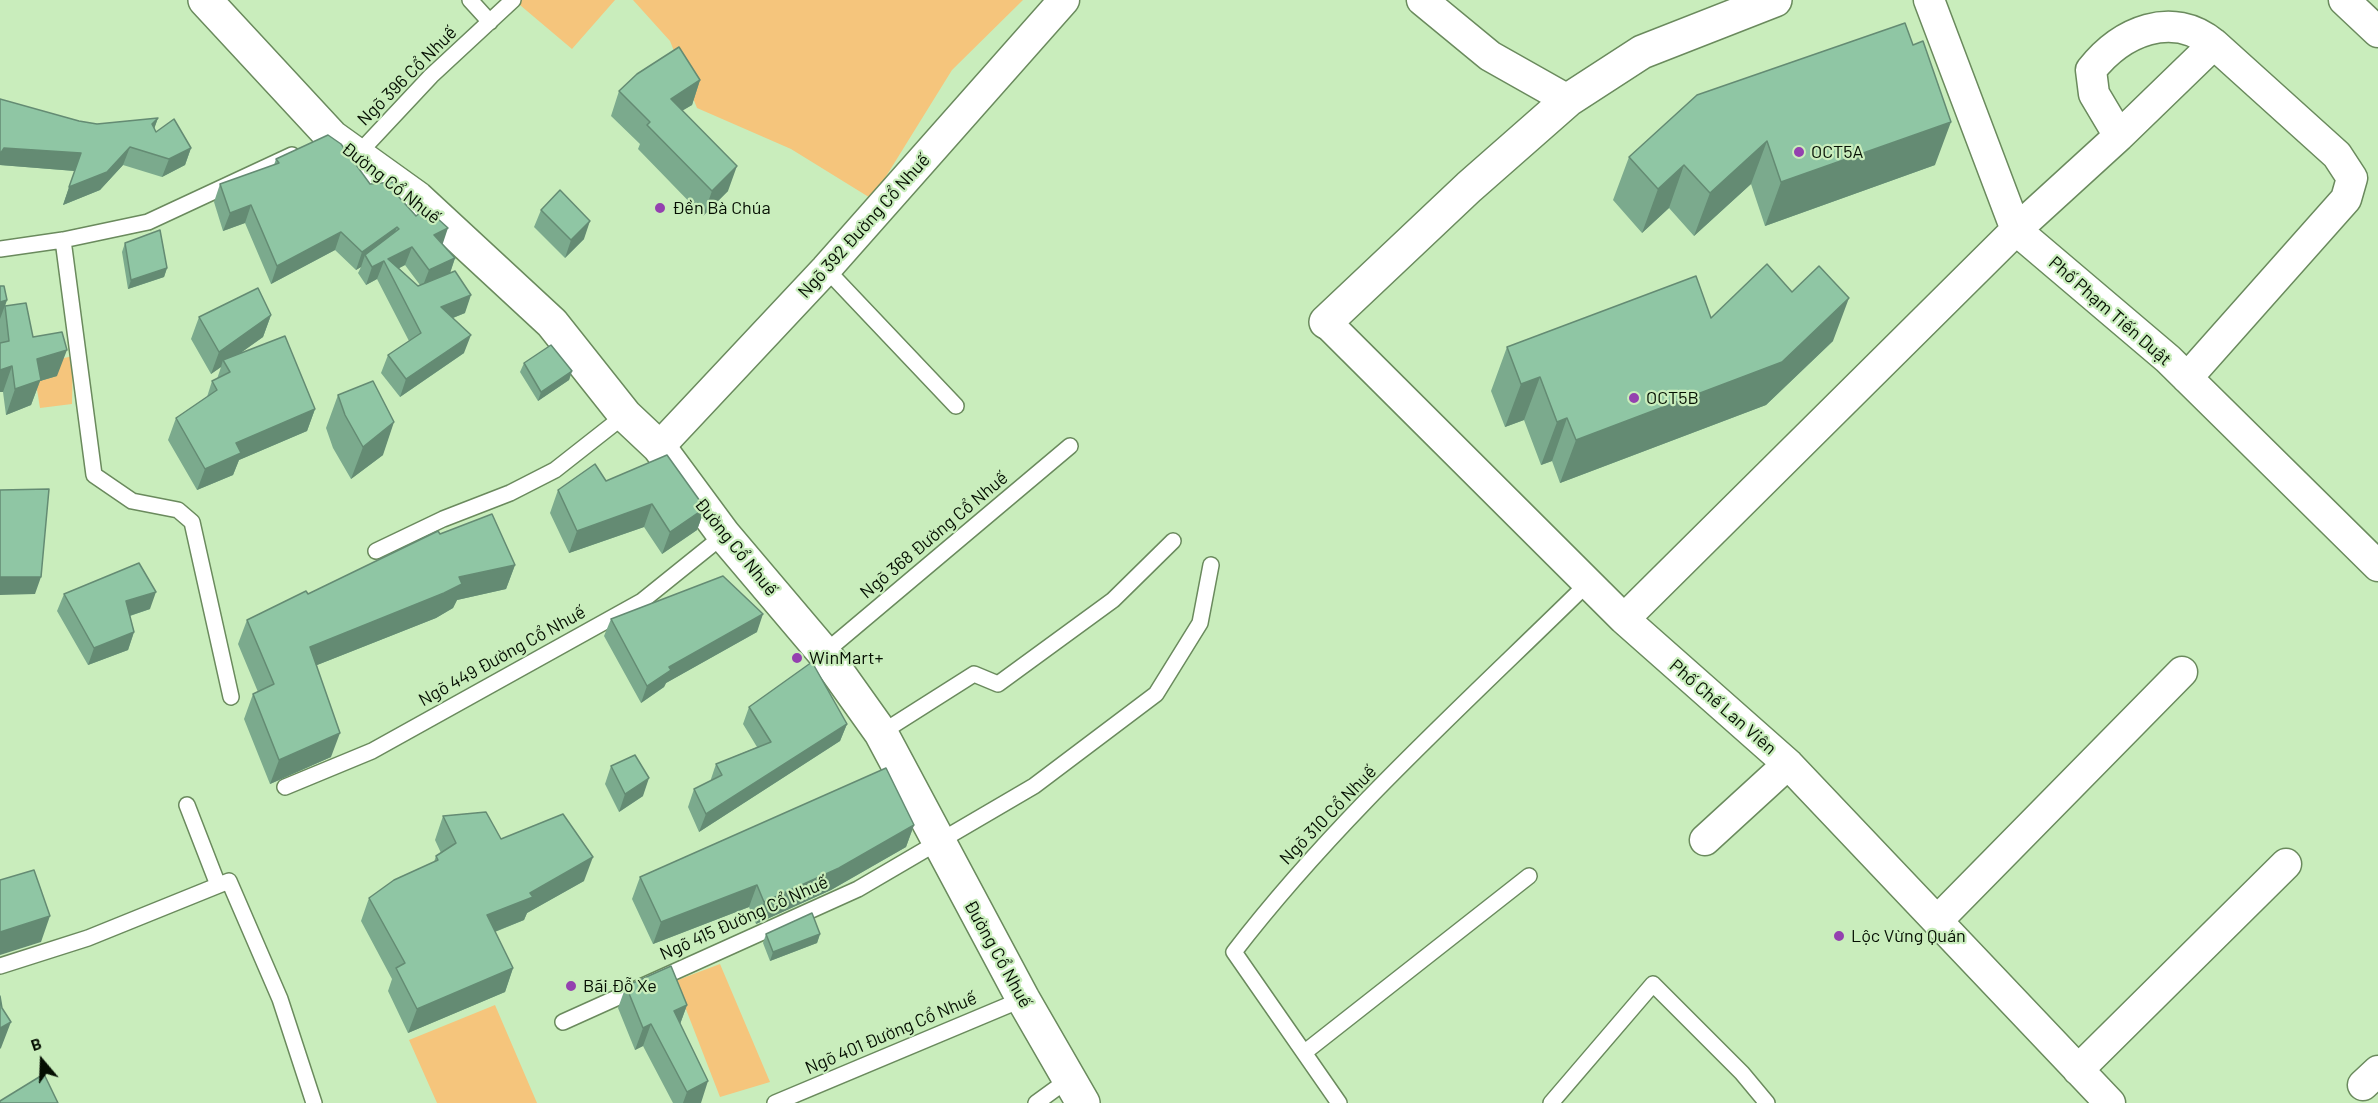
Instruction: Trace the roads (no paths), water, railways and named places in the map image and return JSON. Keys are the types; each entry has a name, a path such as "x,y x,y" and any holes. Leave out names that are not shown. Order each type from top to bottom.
{"main road":[{"name":"Đường Cổ Nhuế","path":"205,0 330,145 417,198 552,323 626,415 659,447 724,535 824,653 881,733 1023,999 1076,1091"},
{"path":"1326,322 1469,187 1568,100 1642,52 1775,0"}],"street":[{"name":"Ngõ 392 Đường Cổ Nhuế","path":"659,447 826,270 1064,0"},
{"path":"1422,0 1490,56 1568,100"},
{"name":"Phố Phạm Tiến Duật","path":"1929,0 2016,230 2168,359 2378,566"},
{"path":"2344,0 2378,32"},
{"path":"2119,136 2094,94 2091,70 2107,50 2144,30 2177,25 2201,33 2214,44 2337,155 2352,178 2346,199 2187,378"},
{"path":"1624,619 2016,230 2119,136 2214,44"},
{"name":"Phố Chế Lan Viên","path":"1326,322 1624,619 1788,764 2110,1103"},
{"path":"1937,921 2182,672"},
{"path":"1705,840 1788,764"},
{"path":"2078,1070 2286,864"}],"lane":[{"path":"470,0 490,22"},
{"name":"Ngõ 396 Cổ Nhuế","path":"330,145 431,76 513,0"},
{"path":"0,249 63,240 148,222 330,145"},
{"path":"63,240 94,475 132,501 178,510 192,522 231,697"},
{"path":"826,270 956,406"},
{"path":"376,551 443,519 510,494 555,470 626,415"},
{"name":"Ngõ 368 Đường Cổ Nhuế","path":"824,653 1070,446"},
{"name":"Ngõ 449 Đường Cổ Nhuế","path":"285,787 372,751 642,601 724,535"},
{"path":"881,733 974,674 998,684 1113,600 1173,541"},
{"name":"Ngõ 415 Đường Cổ Nhuế","path":"563,1022 858,889 937,840 1034,786 1156,694 1200,623 1211,565"},
{"name":"Ngõ 310 Cổ Nhuế","path":"1339,1103 1234,952 1275,898 1408,760 1588,583"},
{"path":"187,805 218,885"},
{"path":"1305,1052 1529,876"},
{"path":"0,966 88,938 229,881 279,999 314,1103"},
{"path":"1551,1103 1653,984 1742,1073 1767,1103"},
{"name":"Ngõ 401 Đường Cổ Nhuế","path":"775,1103 1023,999"},
{"path":"1036,1103 1076,1091"}],"place":[{"name":"OCT5A","path":"1799,152"},
{"name":"Đền Bà Chúa","path":"660,208"},
{"name":"OCT5B","path":"1634,398"},
{"name":"WinMart+","path":"797,658"},
{"name":"Lộc Vừng Quán","path":"1839,936"},
{"name":"Bãi Đỗ Xe","path":"571,986"}]}
